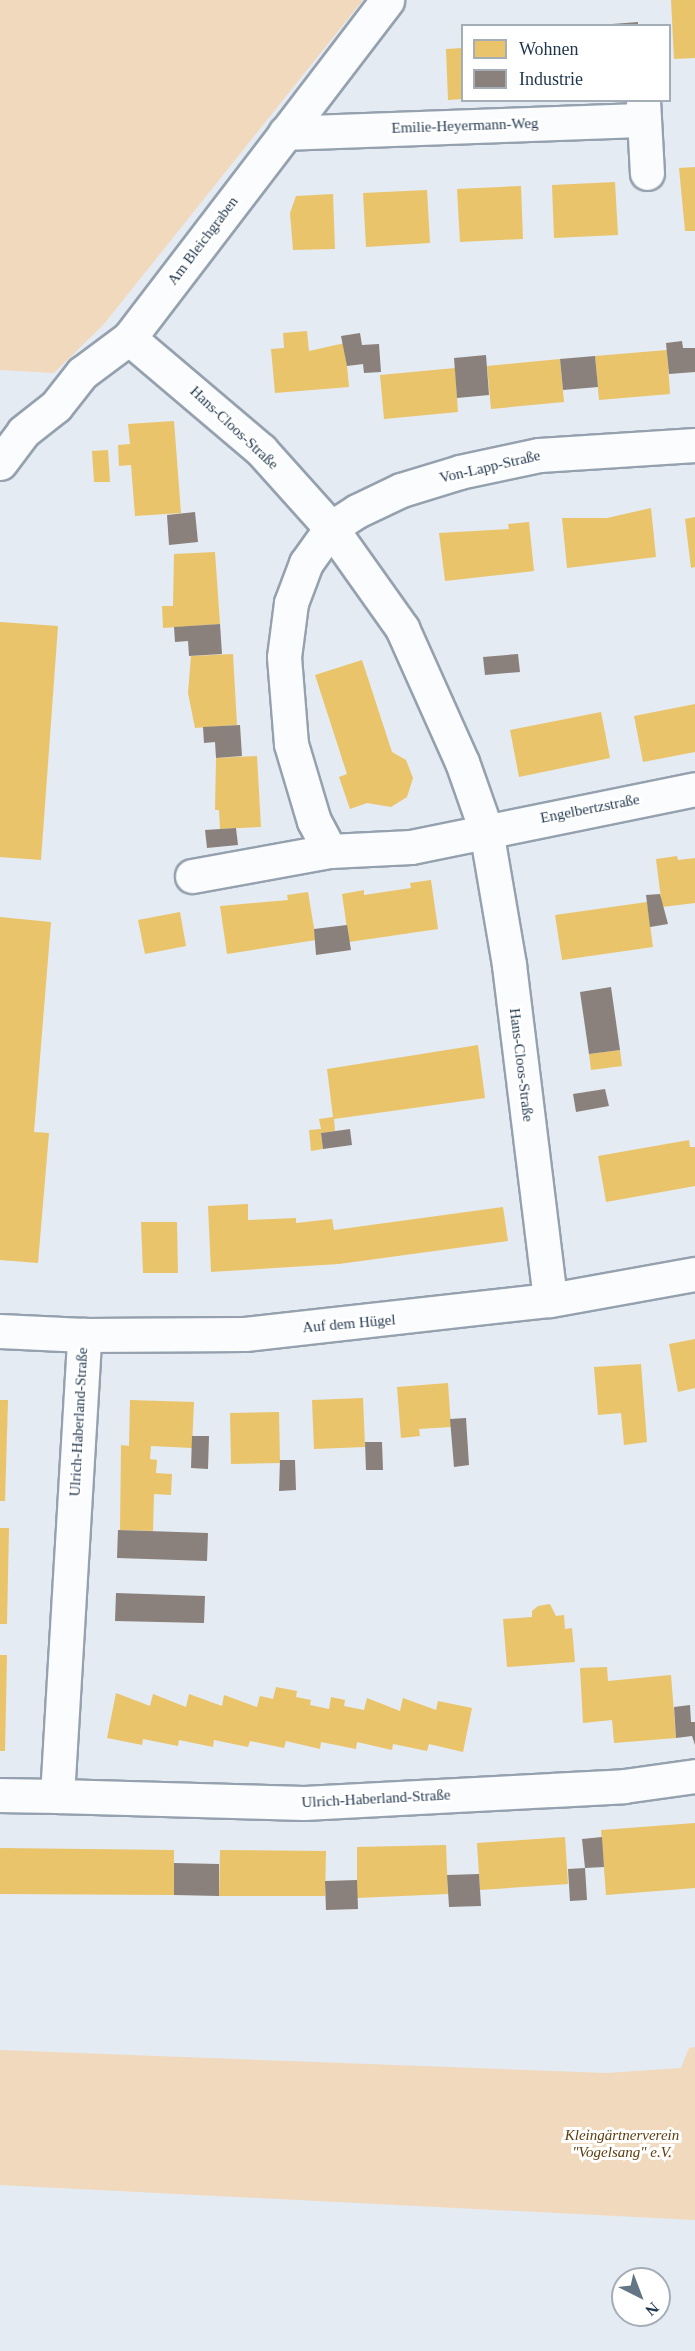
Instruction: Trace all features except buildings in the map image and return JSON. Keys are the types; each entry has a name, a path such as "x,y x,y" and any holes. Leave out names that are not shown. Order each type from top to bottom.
{"street":[{"name":"Am Bleichgraben","path":"0,463 23,432 56,406 82,373 129,338 387,0"},
{"name":"Emilie-Heyermann-Weg","path":"285,133 644,110 647,173"},
{"name":"Hans-Cloos-Straße","path":"129,338 261,450 331,528 402,628 462,762 486,830 508,965 550,1300"},
{"name":"Von-Lapp-Straße","path":"331,528 400,490 460,472 539,455 695,445"},
{"path":"330,851 314,822 291,744 285,657 291,603 306,563 331,528"},
{"name":"Engelbertzstraße","path":"486,830 695,789"},
{"path":"192,876 330,851 411,847 486,830"},
{"name":"Auf dem Hügel","path":"0,1331 84,1335 245,1334 550,1300 695,1274"},
{"name":"Ulrich-Haberland-Straße","path":"57,1796 84,1335"},
{"name":"Ulrich-Haberland-Straße","path":"0,1795 304,1803 624,1786 695,1776"}],"green space":[{"path":"0,0 363,0 104,324 54,373 0,370"},
{"name":"Kleingärtnerverein \"Vogelsang\" e.V.","path":"695,2047 695,2220 0,2185 0,2050 606,2073 681,2068 689,2048"}]}
